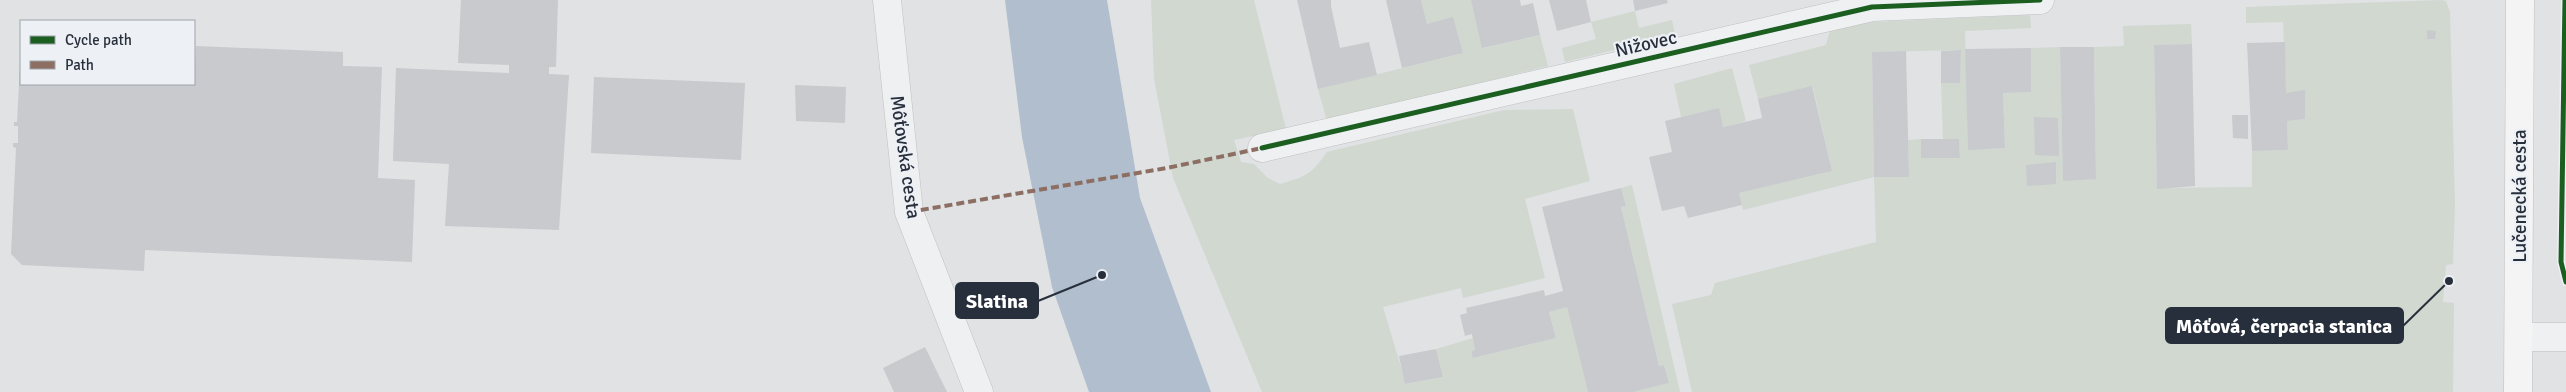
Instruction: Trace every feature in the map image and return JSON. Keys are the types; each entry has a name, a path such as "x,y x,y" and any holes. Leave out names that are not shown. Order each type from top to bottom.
{"main road":[{"name":"Lučenecká cesta","path":"2518,392 2520,0"}],"street":[{"name":"Môťovská cesta","path":"887,0 909,212 978,392"},
{"name":"Nižovec","path":"1262,148 1872,7 2040,0"},
{"path":"2519,337 2566,338"}],"shaded area":[{"path":"1151,0 1254,0 1286,129 1234,140 1241,162 1254,164 1268,178 1280,184 1307,174 1327,152 1504,110 1573,109 1590,181 1525,199 1545,278 1463,298 1461,288 1383,307 1406,384 1443,377 1436,349 1473,338 1475,350 1471,351 1473,358 1556,338 1549,312 1567,307 1588,392 1262,392 1173,178 1154,78"},
{"path":"1421,0 1471,0 1483,48 1540,35 1548,66 1327,121 1318,89 1463,53 1453,18 1427,24"},
{"path":"2446,1 2450,12 2455,204 2453,264 2446,265 2443,302 2454,303 2453,392 1692,392 1672,304 1711,295 1715,283 1876,242 1874,177 1743,210 1739,193 1832,171 1813,87 1758,99 1749,65 1826,45 1830,30 1871,22 2030,15 2031,28 1965,31 1968,149 2005,148 2003,93 2031,92 2031,48 2060,47 2063,180 2096,179 2094,47 2124,46 2123,26 2191,24 2192,44 2154,45 2157,188 2252,187 2252,151 2288,150 2287,121 2305,119 2305,91 2286,93 2283,22 2246,23 2246,7","holes":["1961,50 1960,83 1941,83 1943,139 1959,139 1960,157 1921,158 1921,139 1908,140 1909,177 1874,177 1872,52"]},
{"path":"1635,11 1639,28 1672,20 1675,35 1565,62 1562,48 1596,39 1591,22"},
{"path":"1732,68 1746,121 1723,127 1718,109 1681,117 1674,84"},
{"path":"1632,185 1680,392 1633,392 1669,383 1664,365 1659,366 1621,207 1626,206 1621,188"}],"water":[{"path":"1005,0 1107,0 1140,198 1211,392 1089,392 1052,287 1022,137"}],"building":[{"path":"461,0 558,0 556,67 549,67 549,74 569,75 559,230 445,226 449,164 393,161 396,68 509,73 509,65 458,63"},
{"path":"1297,0 1331,0 1340,48 1369,42 1377,75 1318,89"},
{"path":"1386,0 1421,0 1427,24 1453,17 1463,53 1402,68"},
{"path":"1471,0 1520,0 1521,6 1533,3 1540,35 1482,48"},
{"path":"1549,0 1586,0 1591,22 1557,31"},
{"path":"1633,0 1667,0 1668,3 1635,11"},
{"path":"2427,30 2436,31 2435,39 2427,39"},
{"path":"2285,42 2286,93 2305,90 2305,119 2287,121 2288,150 2252,151 2247,43"},
{"path":"2192,44 2195,186 2157,189 2154,45"},
{"path":"196,46 343,52 343,66 382,67 378,178 415,180 412,262 145,250 144,271 22,265 11,254 16,148 13,147 13,143 18,143 18,126 14,126 14,122 17,122 20,65 20,85 195,85"},
{"path":"2060,47 2094,47 2096,179 2063,181"},
{"path":"2031,48 2031,92 2003,93 2005,148 1968,150 1965,49"},
{"path":"1961,50 1960,83 1941,83 1941,51"},
{"path":"1906,51 1909,177 1874,177 1872,52"},
{"path":"594,77 745,83 741,160 591,153"},
{"path":"795,85 846,87 845,123 796,121"},
{"path":"1812,86 1832,171 1739,193 1742,205 1688,218 1684,206 1662,211 1649,157 1672,152 1665,121 1719,108 1723,127 1762,118 1758,99"},
{"path":"2232,115 2248,115 2248,139 2233,138"},
{"path":"2034,117 2058,118 2059,156 2035,155"},
{"path":"1921,139 1959,139 1960,158 1921,158"},
{"path":"2056,162 2056,184 2027,186 2026,165"},
{"path":"1621,188 1626,206 1621,207 1659,366 1664,365 1669,383 1633,392 1588,392 1567,307 1549,312 1556,338 1473,358 1471,351 1475,350 1472,334 1465,336 1460,315 1467,313 1466,308 1544,290 1545,296 1563,291 1542,207"},
{"path":"925,347 947,392 894,392 883,368"},
{"path":"1436,349 1443,377 1405,384 1399,356"}],"marked path":[{"path":"909,212 1167,168 1262,148"}],"cycle path":[{"path":"1262,148 1872,7 2040,0"},
{"path":"2565,0 2561,262 2566,282"}],"place":[{"name":"Slatina","path":"1102,275"},
{"name":"Môťová, čerpacia stanica","path":"2449,281"}]}
